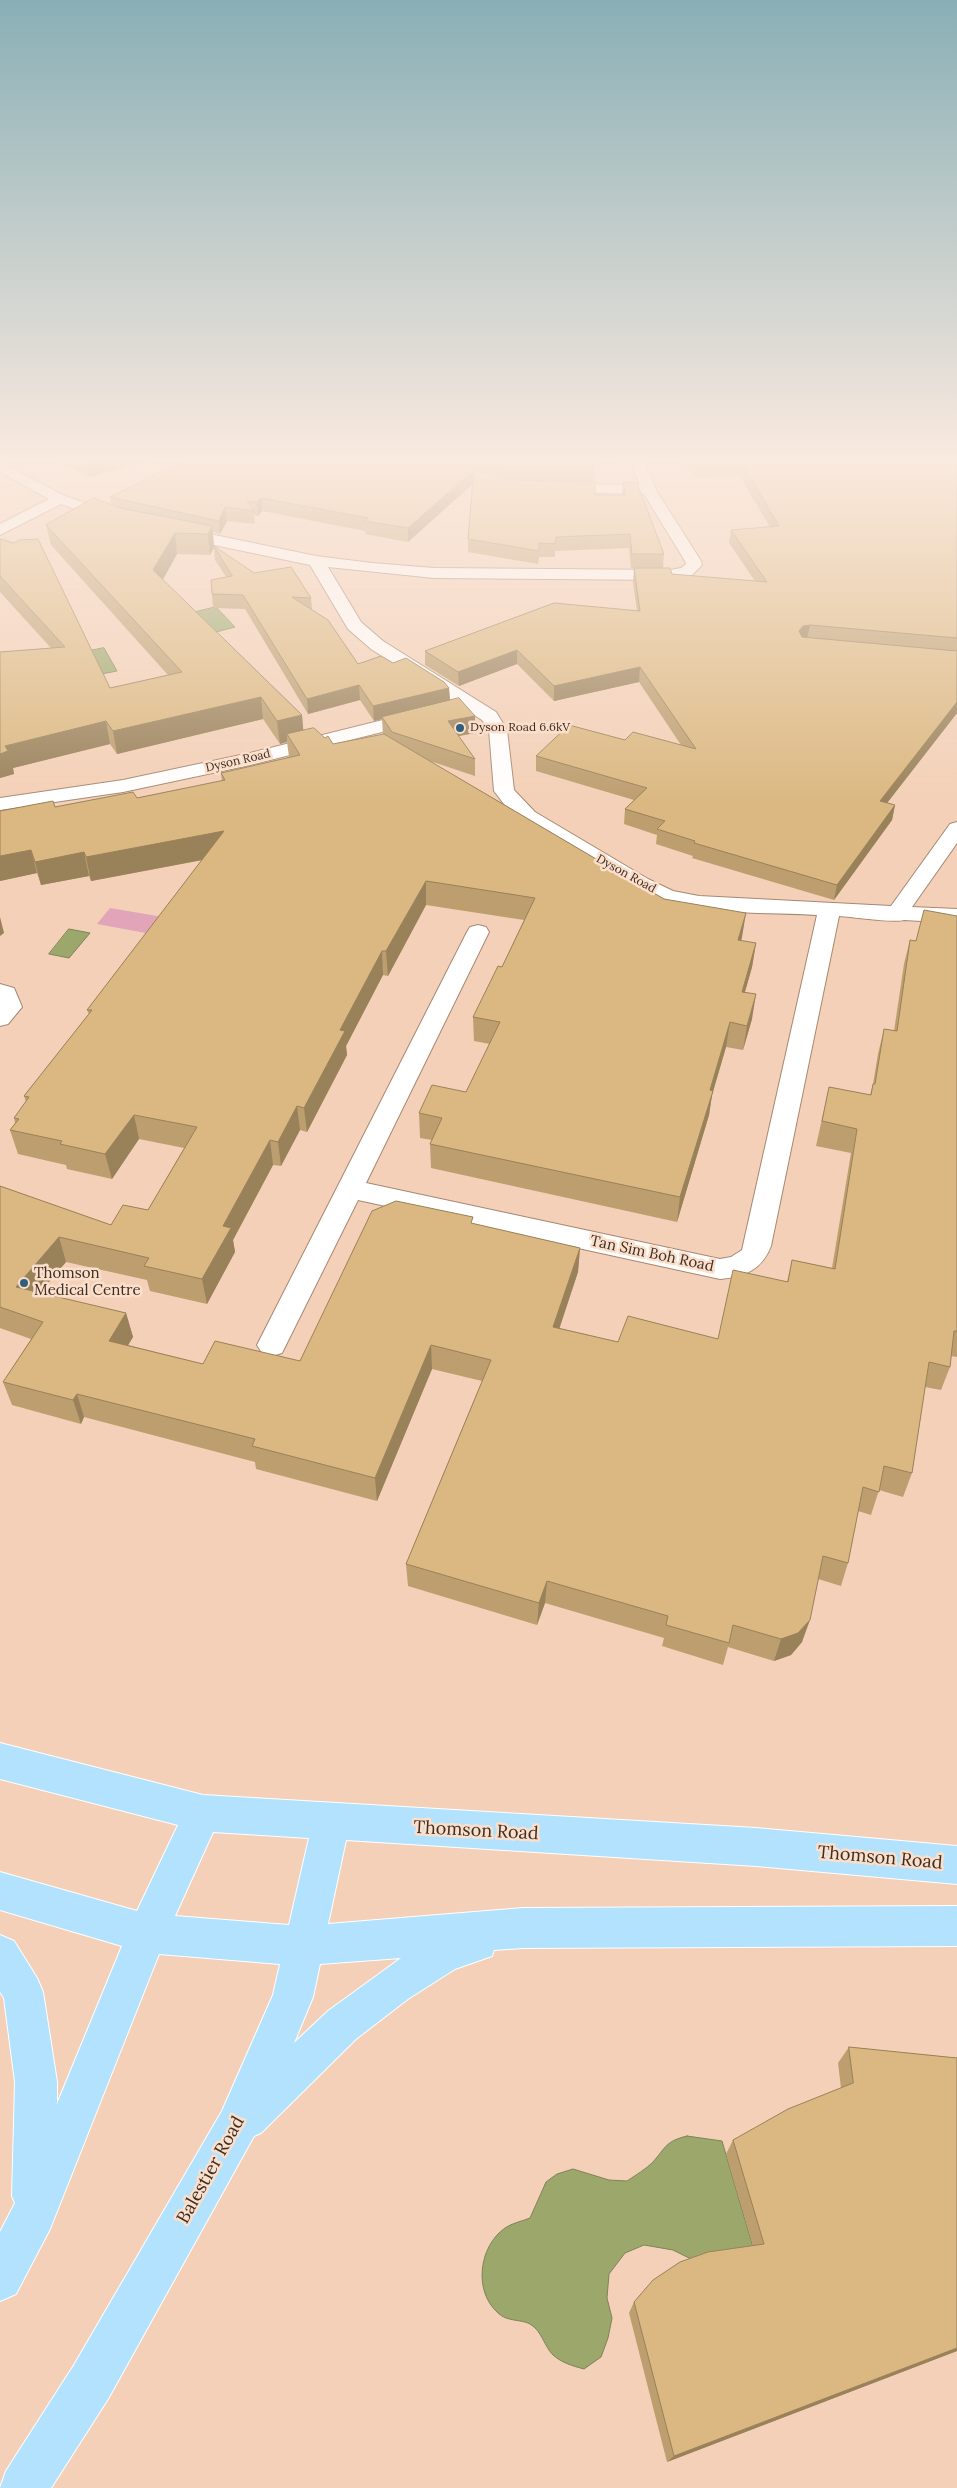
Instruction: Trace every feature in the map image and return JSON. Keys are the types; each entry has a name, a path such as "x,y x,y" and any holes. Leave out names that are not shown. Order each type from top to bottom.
{"main road":[{"name":"Thomson Road","path":"0,1761 202,1813 331,1823 756,1847 957,1865"},
{"path":"0,2278 34,2213 147,1933 202,1813"},
{"name":"Balestier Road","path":"23,2488 91,2382 237,2126 293,1997 331,1823"},
{"path":"0,1891 147,1933 304,1946 522,1928 957,1926"},
{"path":"237,2126 342,2025 394,1986 445,1953 522,1928"},
{"path":"0,1955 22,1992 36,2082 34,2213"}],"street":[{"name":"Dyson Road","path":"324,574 354,625 378,645 489,716 498,730 504,790 514,804 528,816 640,884 667,896 700,902 896,915 957,916"},
{"path":"565,574 675,574"},
{"name":"Dyson Road","path":"0,804 142,782 250,759 473,704"},
{"path":"896,915 957,828"},
{"name":"Tan Sim Boh Road","path":"349,1189 720,1269 741,1266 755,1254 758,1246 829,910"},
{"path":"272,1344 478,932"},
{"path":"0,991 6,993 10,1007 0,1019"}],"shaded area":[{"path":"216,607 235,627 216,632 197,616 196,612"},
{"path":"104,648 117,671 102,674 89,651"},
{"path":"110,908 163,917 151,934 97,924"},
{"path":"69,929 90,933 69,958 49,954"},
{"path":"687,2136 722,2141 757,2261 701,2264 673,2250 644,2245 625,2253 609,2274 607,2298 612,2318 608,2338 601,2357 584,2369 556,2358 530,2324 506,2318 498,2313 490,2304 482,2281 482,2269 489,2246 505,2228 530,2218 546,2182 557,2174 573,2169 609,2180 627,2181 650,2165 670,2142"}],"building":[{"path":"0,574 55,574 110,688 182,672 91,574 157,574 302,715 277,721 261,697 113,731 106,721 5,746 8,751 0,754 0,652 65,647"},
{"path":"231,574 296,574 311,598 292,597 328,620 358,664 381,656 393,663 406,658 444,682 449,688 373,706 359,685 307,699 243,595 212,594 211,580 232,576"},
{"path":"635,574 673,574 767,582 762,574 957,574 957,638 810,625 803,626 799,631 802,637 957,651 957,702 880,801 895,805 837,885 694,843 695,841 657,829 665,821 625,809 647,788 536,756 569,725 625,740 633,732 696,749 640,667 554,686 517,650 458,672 425,651 554,603 640,611"},
{"path":"459,698 475,716 448,721 475,759 392,732 382,717"},
{"path":"314,728 325,738 328,736 333,744 384,734 664,899 746,913 738,940 756,943 742,992 756,994 747,1026 730,1022 710,1090 713,1091 680,1197 430,1144 442,1118 419,1113 432,1085 466,1092 500,1022 473,1017 498,966 502,967 535,898 426,881 386,951 382,951 340,1030 345,1031 304,1108 297,1106 278,1142 270,1140 223,1226 231,1228 202,1279 144,1266 149,1258 59,1237 16,1287 126,1313 109,1341 203,1364 215,1341 300,1361 372,1211 396,1201 473,1217 471,1223 580,1248 553,1327 618,1342 628,1316 718,1339 733,1270 788,1282 792,1260 835,1269 857,1129 822,1121 829,1087 871,1095 873,1084 875,1084 884,1029 897,1031 910,940 916,941 924,910 957,916 957,1331 954,1331 950,1367 929,1362 912,1473 884,1466 879,1492 863,1487 848,1563 823,1556 810,1620 798,1633 781,1639 733,1625 729,1643 666,1625 668,1616 547,1581 539,1603 406,1564 491,1360 431,1345 375,1478 252,1446 255,1439 77,1394 73,1400 3,1382 43,1322 0,1307 0,1186 111,1225 123,1205 148,1210 197,1127 134,1115 105,1154 60,1144 62,1141 10,1130 19,1119 14,1118 29,1097 24,1096 92,1010 87,1010 224,831 86,857 84,852 35,862 31,850 0,856 0,811 53,801 55,807 133,792 137,798 225,780 221,773 300,755 287,734"},
{"path":"849,2047 957,2058 957,2348 674,2456 634,2302 653,2280 680,2262 708,2252 764,2244 733,2140 788,2109 853,2083"}],"place":[{"name":"Dyson Road 6.6kV","path":"460,728"},
{"name":"Thomson Medical Centre","path":"24,1283"}]}
